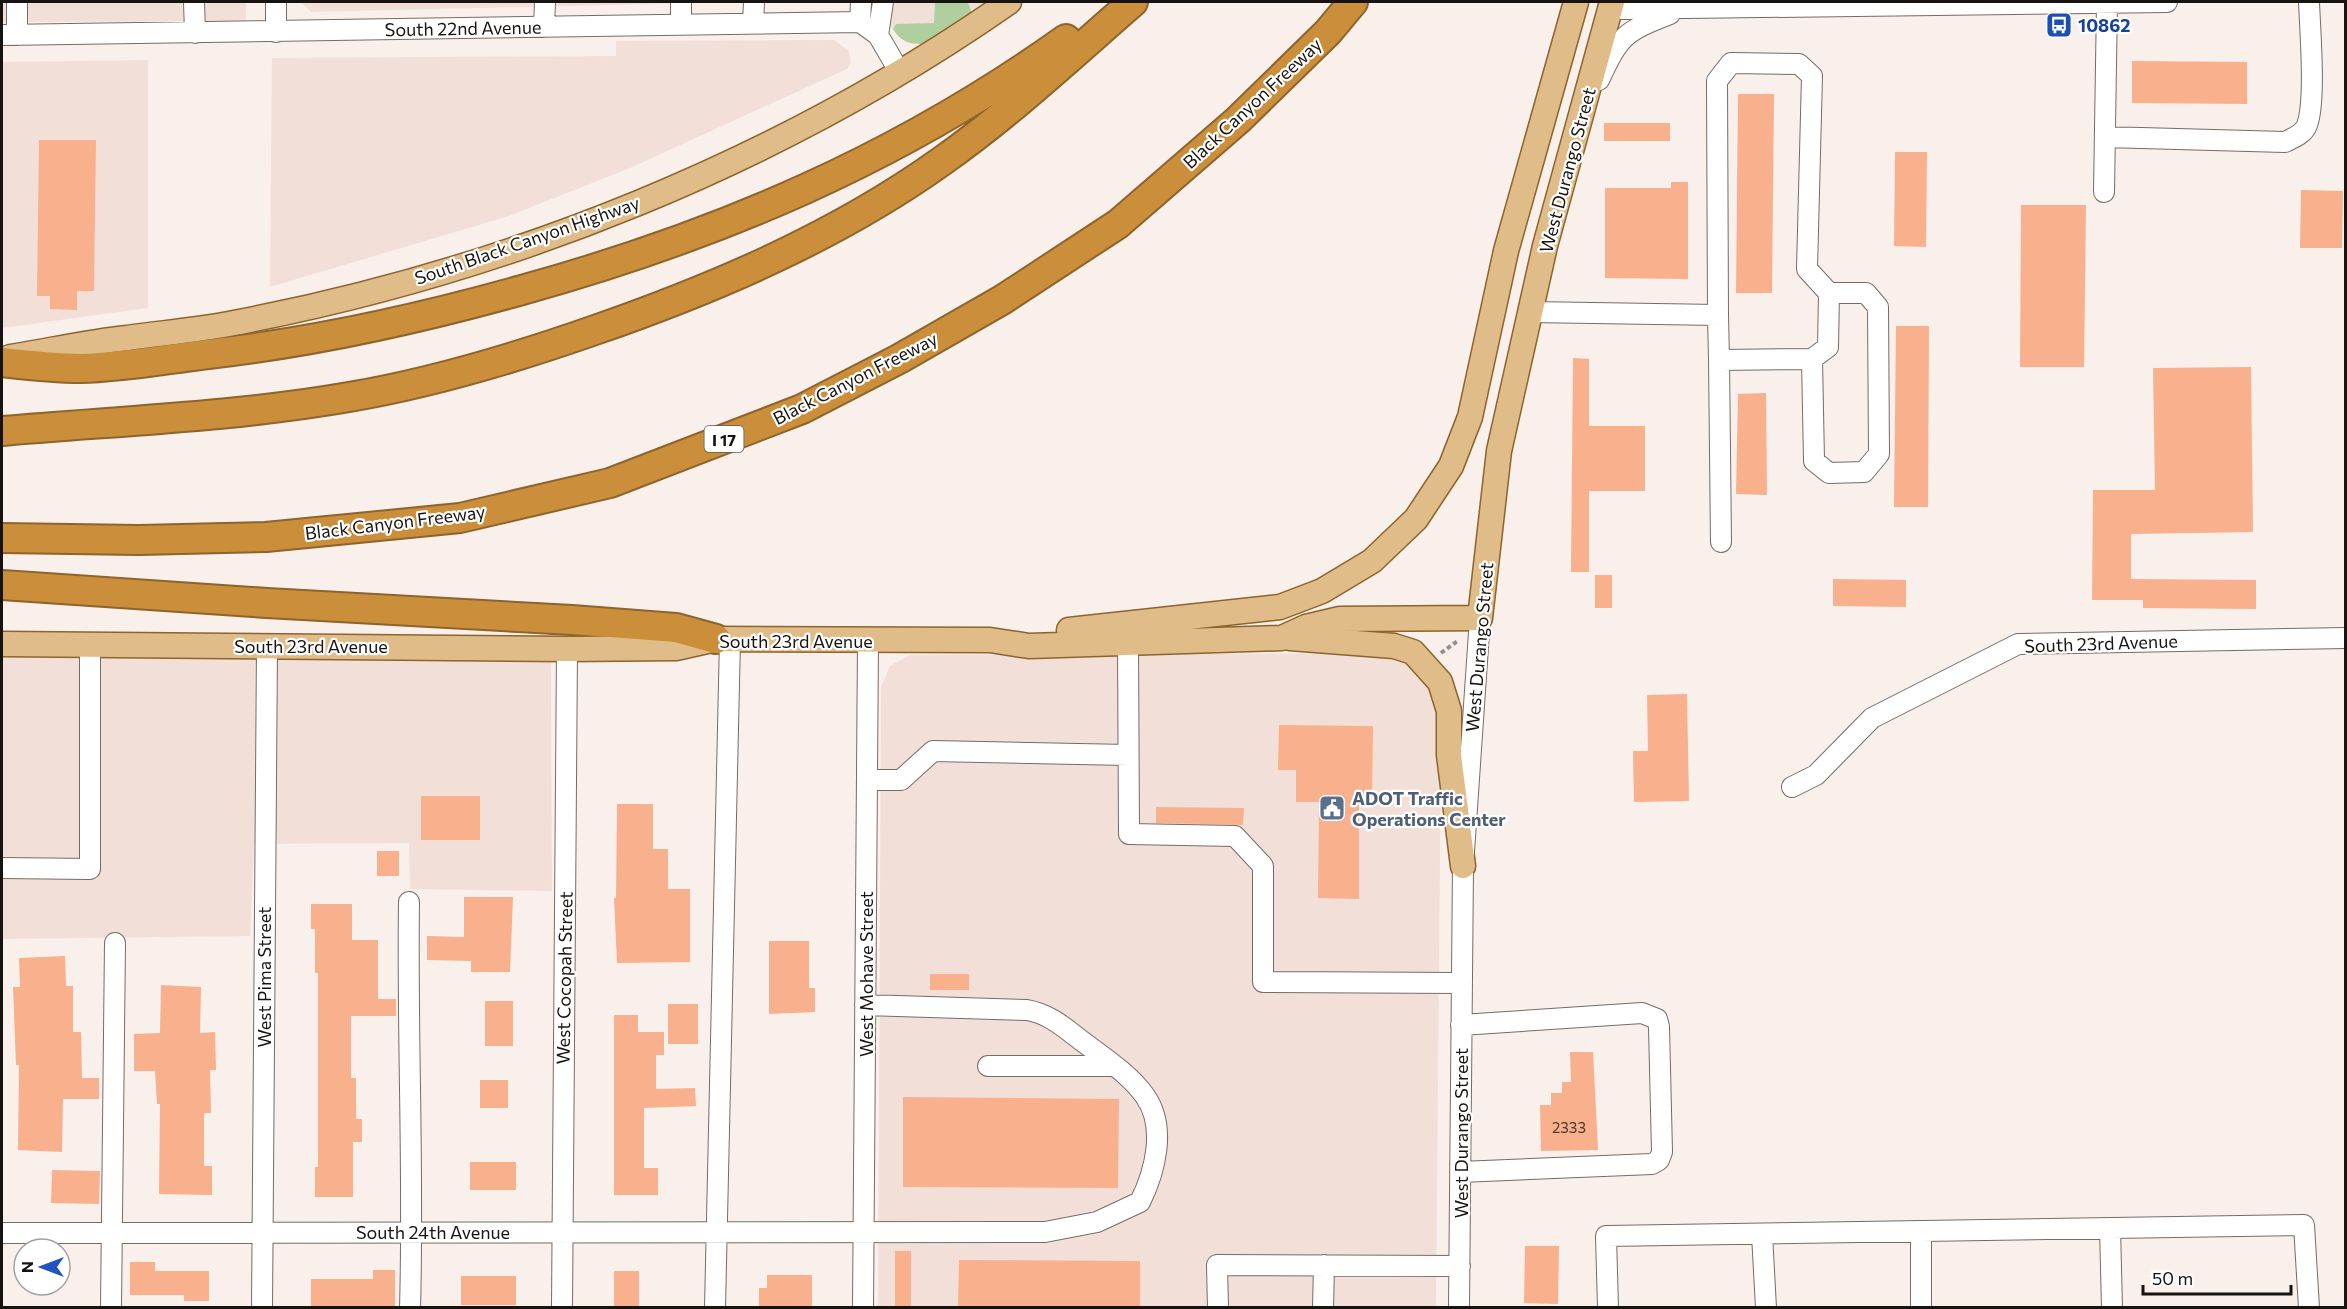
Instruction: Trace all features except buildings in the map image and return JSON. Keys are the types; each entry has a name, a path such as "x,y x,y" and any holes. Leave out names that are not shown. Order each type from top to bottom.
{"highway":[{"path":"2,361 84,368 328,337 479,302 629,258 763,209 883,153 991,90 1119,2"},
{"path":"2,431 255,410 351,397 504,362 715,286 844,222 941,162 1018,102 1133,2"},
{"name":"Black Canyon Freeway","path":"2,538 139,540 266,537 460,518 610,483 802,409 899,359 1002,300 1118,224 1239,120 1328,32 1353,2"},
{"path":"2,585 572,620 676,628 723,639"}],"main road":[{"name":"South Black Canyon Highway","path":"2,361 236,323 381,289 454,268 589,222 666,191 834,110 954,40 1009,2"},
{"path":"990,640 1280,607 1322,591 1372,561 1416,519 1451,466 1470,417 1506,251 1576,2"},
{"name":"West Durango Street","path":"1480,618 1499,451 1545,246 1611,5"},
{"name":"South 23rd Avenue","path":"2,644 567,649 676,648 723,639 990,640 1029,646 1282,638 1306,627 1340,619 1480,618"},
{"path":"1282,638 1394,646 1413,652 1440,682 1449,711 1449,755 1463,866"}],"street":[{"path":"9,35 17,2"},
{"path":"194,2 195,33"},
{"path":"276,2 276,32"},
{"path":"544,27 545,2"},
{"path":"681,2 681,24"},
{"path":"753,23 754,2"},
{"path":"861,2 860,22 878,35 899,71"},
{"path":"878,35 883,2"},
{"path":"1662,2 1681,9"},
{"path":"1611,5 1681,9 2167,2"},
{"path":"2105,137 2285,141 2298,135 2307,127 2310,101 2309,2"},
{"path":"2104,192 2108,3"},
{"path":"1582,117 1609,57 1628,32 1681,9"},
{"name":"South 22nd Avenue","path":"9,35 860,22"},
{"path":"1719,360 1812,359 1828,347 1829,293 1807,269 1812,76 1799,64 1731,63 1718,81 1719,360 1721,542"},
{"path":"1812,359 1814,461 1829,473 1864,472 1879,454 1878,307 1866,293 1829,293"},
{"path":"1530,312 1719,315"},
{"name":"West Durango Street","path":"1459,1308 1463,866 1480,618"},
{"name":"South 23rd Avenue","path":"1792,787 1816,774 1872,718 2018,644 2346,638"},
{"path":"715,1308 723,639"},
{"name":"West Mohave Street","path":"863,1308 868,641"},
{"path":"1128,643 1129,834 1234,836 1263,866 1263,982 1461,983"},
{"path":"2,868 90,869 90,646"},
{"name":"West Pima Street","path":"262,1308 267,646"},
{"name":"West Cocopah Street","path":"562,1308 567,649"},
{"path":"867,780 901,780 933,751 1128,755"},
{"path":"409,902 408,1007 412,1232 410,1308"},
{"path":"111,1308 115,943"},
{"name":"South 24th Avenue","path":"2,1233 1045,1232 1097,1222 1140,1202 1156,1166 1155,1117 1146,1096 1115,1066 1047,1015 1036,1011 865,1005"},
{"path":"1460,1172 1652,1164 1659,1160 1662,1152 1657,1019 1642,1013 1461,1025"},
{"path":"988,1066 1115,1066"},
{"path":"1608,1308 1606,1236 2304,1224 2309,1308"},
{"path":"2110,1228 2112,1308"},
{"path":"1921,1232 1921,1308"},
{"path":"1762,1234 1766,1308"},
{"path":"1218,1308 1217,1265 1460,1266"},
{"path":"1323,1308 1324,1265"}],"path":[{"path":"1435,657 1459,639"}],"shaded area":[{"path":"2,2 246,2 246,21 2,22"},
{"path":"301,2 738,2 311,12"},
{"path":"849,2 988,2 922,44 913,44 906,42 893,29"},
{"path":"834,40 849,51 851,62 847,69 630,168 509,216 270,287 272,58 616,56 616,41"},
{"path":"148,60 148,308 2,328 2,62"},
{"path":"2,653 551,657 552,891 410,889 409,843 254,844 250,936 2,939"},
{"path":"1383,653 1407,663 1426,679 1439,704 1441,745 1436,1307 878,1308 881,687 890,666 910,655"}],"green space":[{"path":"935,2 968,2 972,14 922,44 905,41 893,29 896,24 934,23"}],"place":[{"name":"10862","path":"2059,25"},
{"name":"ADOT Traffic Operations Center","path":"1332,808"}]}
